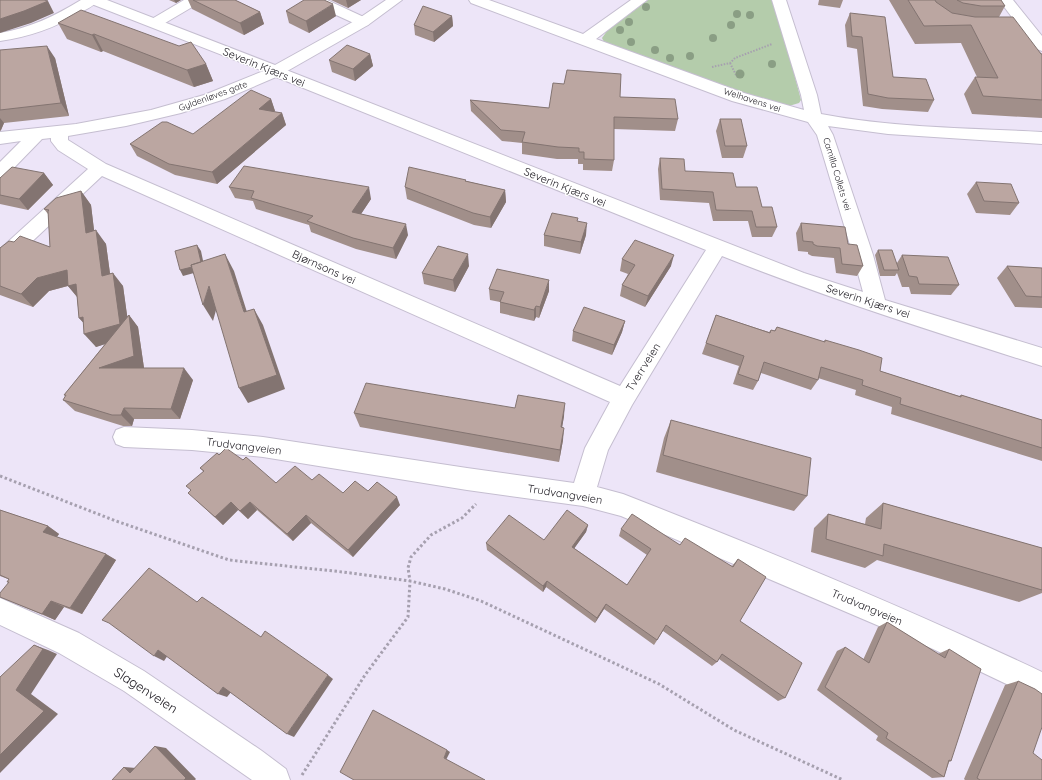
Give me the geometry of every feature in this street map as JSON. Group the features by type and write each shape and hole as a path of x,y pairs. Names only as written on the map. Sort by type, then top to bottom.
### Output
{"street":[{"path":"0,37 37,29 61,18 91,0"},
{"name":"Severin Kjærs vei","path":"94,0 797,278 876,305 1042,357"},
{"path":"155,23 194,0"},
{"path":"315,0 363,22"},
{"name":"Gyldenløves gate","path":"60,132 106,126 151,116 200,102 276,71 363,22 395,0"},
{"name":"Welhavens vei","path":"476,0 738,97 814,118 844,124 888,129 1042,138"},
{"path":"585,40 640,0"},
{"name":"Camilla Collets vei","path":"779,0 809,95 814,118 825,135 863,255 876,305"},
{"path":"1006,0 1042,46"},
{"path":"977,28 1028,28"},
{"path":"0,138 60,132"},
{"name":"Bjørnsons vei","path":"60,132 59,141 64,146 100,168 624,398"},
{"path":"0,172 36,135"},
{"path":"0,260 100,168"},
{"name":"Tverrveien","path":"583,495 597,448 624,398 718,248"},
{"name":"Trudvangveien","path":"124,437 192,440 263,447 583,495 622,505 767,564 943,639 1042,687"},
{"name":"Slagenveien","path":"2,617 69,644 134,681 252,761 275,780"}],"path":[{"path":"677,74 730,64 735,58 790,36"},
{"path":"0,476 116,521 229,560 343,572 410,581 445,589 481,601 659,684 734,730 843,780"},
{"path":"298,780 365,675 408,616 410,581 408,568 411,557 431,535 462,518 496,483"}],"green space":[{"path":"648,0 772,0 785,39 801,100 799,103 789,106 753,97 605,44 602,38 607,31"}],"building":[{"path":"0,0 44,0 48,1 0,19"},
{"path":"193,0 235,0 260,12 240,23"},
{"path":"304,0 324,0 333,4 306,21 286,11"},
{"path":"908,0 935,0 952,13 975,17 1013,17 1042,54 1042,100 983,96 975,77 998,78 971,25 924,26"},
{"path":"957,0 1001,0 1005,6 981,6 963,3"},
{"path":"423,6 452,16 433,32 414,25"},
{"path":"81,10 179,46 191,42 206,64 187,70 94,34 92,35 58,23"},
{"path":"850,13 885,17 893,77 926,79 934,100 888,98 868,94 862,37 852,36"},
{"path":"347,45 370,54 353,69 329,60"},
{"path":"47,46 61,103 0,110 0,50"},
{"path":"567,70 621,74 620,97 675,99 678,119 614,117 614,160 584,159 584,152 579,152 579,148 558,147 522,142 525,132 501,130 470,100 549,108 553,83 564,84"},
{"path":"251,90 271,99 259,109 282,113 212,172 169,164 130,144 162,122 167,122 193,134"},
{"path":"720,119 741,119 747,146 725,146"},
{"path":"660,158 684,159 685,171 733,173 736,187 757,187 762,207 772,207 777,227 756,227 752,211 716,210 713,192 662,189"},
{"path":"244,166 369,187 352,212 406,224 393,248 353,238 307,221 313,216 251,198 254,191 229,187"},
{"path":"12,167 44,173 19,199 0,195 0,178"},
{"path":"409,167 505,190 490,217 473,213 405,187"},
{"path":"976,182 1011,184 1019,203 984,201"},
{"path":"81,191 86,233 96,230 102,276 113,273 120,324 84,334 83,317 79,318 76,284 68,286 67,270 37,278 21,294 0,286 0,248 9,241 14,242 20,236 50,247 49,210 44,209 56,198"},
{"path":"552,213 578,218 577,221 587,223 581,242 544,235"},
{"path":"801,223 845,227 848,244 857,245 863,266 842,264 840,248 817,246 813,244 813,242 803,241"},
{"path":"635,240 674,255 648,296 622,285 635,265 622,259"},
{"path":"197,245 201,262 191,265 192,267 180,270 175,251"},
{"path":"438,246 468,254 453,280 422,273"},
{"path":"878,250 892,250 899,270 884,270"},
{"path":"225,254 244,312 254,309 277,375 239,388 209,286 203,305 191,265"},
{"path":"902,255 948,257 959,285 919,284 917,277 909,276"},
{"path":"1007,266 1042,268 1042,297 1026,296"},
{"path":"497,269 549,280 540,307 536,306 534,310 500,302 504,292 489,289"},
{"path":"584,307 625,321 614,345 573,331"},
{"path":"129,315 134,356 99,368 184,368 171,409 124,408 121,415 112,415 63,400 66,395 64,395"},
{"path":"716,315 770,333 771,330 775,331 777,327 825,342 825,340 859,350 882,358 880,371 961,397 961,395 1042,420 1042,448 900,404 901,398 862,385 863,380 821,367 818,380 764,362 758,381 738,374 744,356 706,343"},
{"path":"366,383 515,408 518,395 565,403 561,427 564,428 560,450 354,413"},
{"path":"671,420 811,458 807,496 663,455"},
{"path":"226,448 243,460 246,457 276,483 295,466 312,480 319,474 343,493 355,481 368,491 377,482 397,497 348,550 306,515 287,534 250,502 240,511 231,502 215,517 188,493 191,490 186,486 204,471 200,468 217,453 219,455"},
{"path":"883,503 1042,548 1042,590 884,544 883,556 826,539 828,514 881,529"},
{"path":"0,510 48,526 43,532 106,554 70,608 51,601 42,614 0,597 0,593 9,582 7,582 9,579 0,575"},
{"path":"567,510 588,525 572,547 627,585 651,549 621,529 632,514 680,545 685,538 733,567 738,559 766,577 740,621 802,663 785,698 722,654 717,662 666,625 657,640 606,604 597,618 547,581 543,586 486,543 509,515 544,540"},
{"path":"149,568 197,602 202,597 261,637 265,631 328,675 287,734 223,687 218,694 158,650 154,656 109,623 102,620"},
{"path":"887,622 945,658 949,649 981,669 951,761 949,760 944,777 886,738 888,733 825,687 845,647 869,663"},
{"path":"34,645 43,649 16,690 44,711 0,755 0,677"},
{"path":"1018,681 1042,694 1042,727 1033,753 1042,760 1042,780 980,780 977,778"},
{"path":"373,710 447,750 444,758 485,780 354,780 340,772"},
{"path":"155,746 186,778 184,780 112,780 124,767 130,773"}]}
